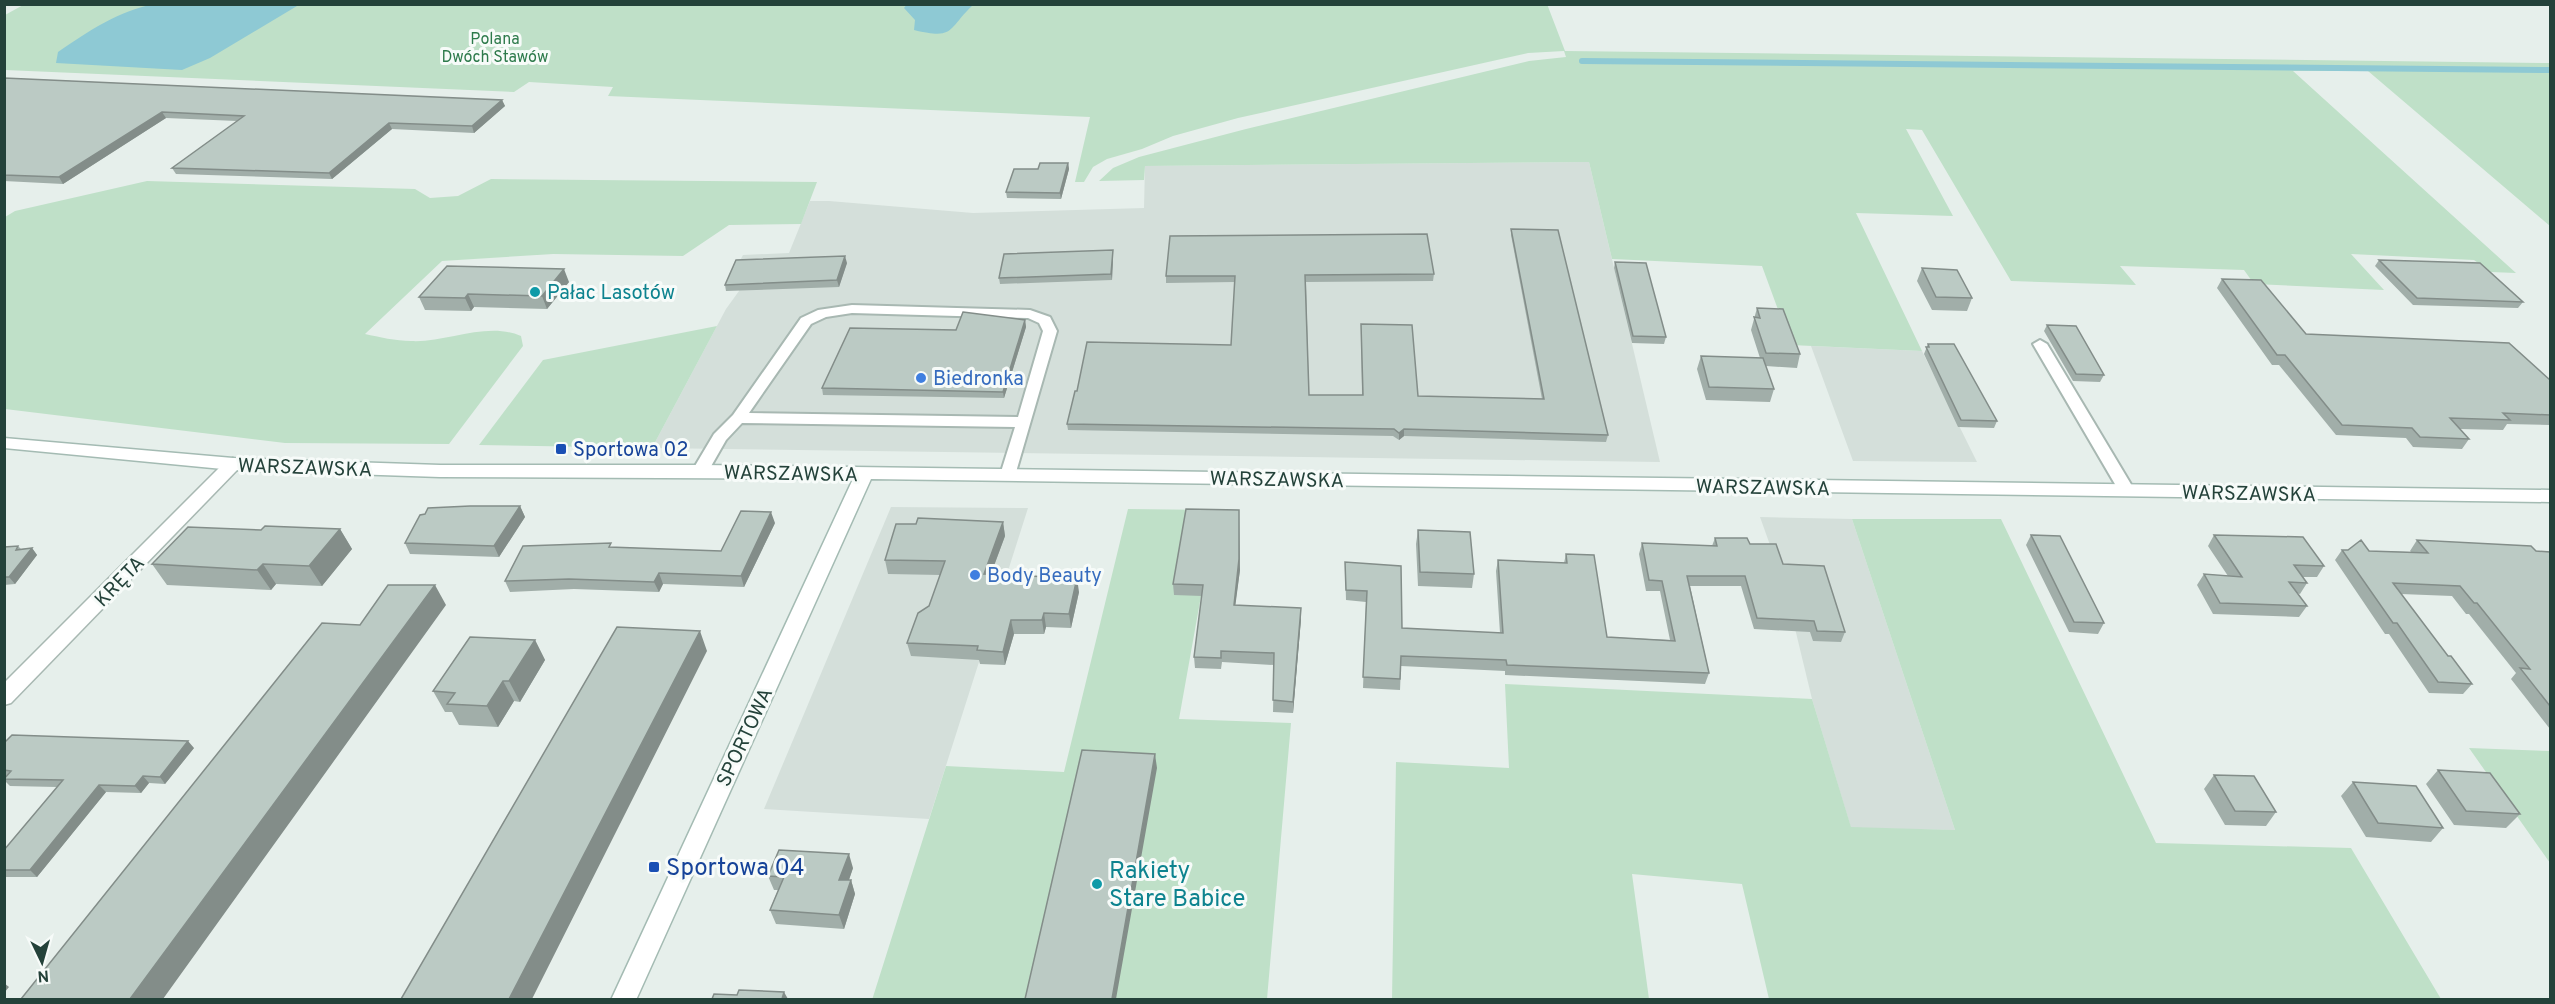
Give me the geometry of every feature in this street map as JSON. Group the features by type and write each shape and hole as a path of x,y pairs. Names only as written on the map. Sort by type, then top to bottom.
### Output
{"main road":[{"name":"WARSZAWSKA","path":"4,443 233,464 440,471 700,471 2550,496"},
{"name":"KRĘTA","path":"4,697 233,464"},
{"name":"SPORTOWA","path":"623,999 864,474"}],"lane":[{"path":"700,471 720,437 738,418 806,321 823,313 852,309 1030,314 1045,320 1050,332 1008,475"},
{"path":"2040,344 2127,491"},
{"path":"738,418 1024,422"}],"shaded area":[{"path":"1589,162 1660,462 652,448 726,309 739,291 737,266 743,255 789,253 810,201 973,213 1144,208 1145,166"},
{"path":"1811,346 1922,351 1977,462 1853,461"},
{"path":"891,507 1028,508 929,819 764,809"},
{"path":"1760,517 1852,519 1955,830 1851,828 1812,699 1785,587"}],"green space":[{"name":"Polana Dwóch Stawów","path":"25,4 1547,4 1565,51 2550,63 2550,226 2368,71 2293,71 2516,273 2491,272 2474,260 2351,254 2384,290 2254,284 2244,270 2120,266 2136,285 2011,281 1922,130 1906,129 1953,216 1856,213 1922,351 1791,345 1762,266 1612,259 1589,162 1145,166 1144,180 1099,181 1113,168 1139,157 1529,61 1566,57 1564,51 1528,53 1238,118 1173,136 1142,149 1107,159 1093,167 1084,182 1075,182 1090,117 608,96 613,87 529,82 514,92 5,70 5,15"},
{"path":"491,179 817,182 801,224 729,225 683,256 553,254 442,261 365,334 411,341 494,331 521,336 523,346 449,444 285,443 5,409 5,217 15,211 147,181 415,189 430,198 458,196"},
{"path":"717,326 652,448 479,445 543,360"},
{"path":"1128,509 1213,510 1201,596 1179,719 1291,723 1267,999 872,1000 946,766 1064,772"},
{"path":"1852,519 2001,519 2156,843 2351,848 2441,999 1769,999 1742,884 1632,874 1649,999 1392,999 1396,762 1509,768 1505,684 1812,699 1851,827 1955,830"},
{"path":"2469,748 2550,751 2550,863"}],"water":[{"path":"155,4 294,4 297,6 210,58 182,70 56,63 58,52 92,30 129,11"},
{"path":"907,4 973,5 949,30 937,34 914,30 915,20 904,8"}],"building":[{"path":"4,78 502,100 472,126 389,123 329,173 172,168 244,116 162,112 59,177 4,175"},
{"path":"1040,163 1068,163 1060,193 1006,192 1014,169 1038,169"},
{"path":"1511,229 1558,230 1608,435 1404,429 1399,433 1394,429 1067,424 1075,391 1077,391 1087,342 1231,345 1235,276 1166,276 1170,236 1427,234 1434,274 1305,275 1309,395 1363,395 1361,324 1412,325 1418,396 1544,399"},
{"path":"1113,250 1111,274 999,278 1004,254"},
{"path":"845,256 837,280 725,285 736,260"},
{"path":"2379,260 2480,263 2523,302 2417,298"},
{"path":"1615,262 1646,263 1666,337 1633,336"},
{"path":"447,266 564,269 542,296 468,294 465,298 419,297"},
{"path":"1922,268 1957,270 1972,298 1936,297"},
{"path":"2222,279 2261,280 2306,334 2509,343 2550,380 2550,415 2503,413 2510,420 2450,418 2469,439 2420,437 2412,428 2342,425 2285,355 2277,355"},
{"path":"1757,308 1783,309 1800,354 1766,353 1754,317 1760,318"},
{"name":"Biedronka","path":"963,312 1025,320 1003,392 822,388 850,328 956,330"},
{"path":"2047,325 2076,326 2104,375 2076,374"},
{"path":"1928,344 1954,344 1997,421 1961,420 1926,347 1929,347"},
{"path":"1701,356 1763,358 1774,389 1709,387"},
{"path":"520,506 494,546 405,543 420,515 425,514 428,508"},
{"path":"1186,509 1239,510 1239,559 1234,605 1301,608 1293,702 1273,700 1274,653 1221,651 1221,658 1194,657 1203,585 1173,584"},
{"path":"741,511 771,512 741,576 659,573 654,582 569,579 505,581 523,546 611,543 609,547 721,551"},
{"path":"918,518 1003,522 984,574 1077,578 1069,614 1044,613 1042,620 1011,620 1003,652 977,650 978,646 907,643 918,613 929,606 945,561 885,560 896,524 916,524"},
{"path":"265,526 340,529 309,566 263,564 257,570 152,564 188,527 261,530"},
{"path":"1418,530 1470,532 1474,574 1420,572"},
{"path":"2031,535 2060,536 2104,623 2074,622"},
{"path":"2214,535 2303,537 2324,566 2294,565 2307,583 2289,582 2307,606 2220,603 2204,574 2242,577"},
{"path":"1715,538 1747,538 1750,544 1776,544 1783,564 1824,566 1845,632 1817,631 1814,621 1757,618 1745,576 1687,576 1709,673 1507,665 1506,660 1401,656 1400,679 1363,677 1367,591 1346,590 1345,562 1401,566 1402,628 1503,633 1498,560 1567,563 1566,554 1594,555 1607,637 1675,641 1662,581 1649,580 1642,543 1717,546"},
{"path":"2361,540 2369,551 2428,553 2417,540 2531,546 2536,551 2550,552 2550,706 2520,668 2530,669 2477,603 2474,603 2460,586 2393,583 2472,684 2438,682 2342,550 2348,550"},
{"path":"18,546 16,550 32,548 9,577 4,577 4,547"},
{"path":"388,585 435,585 130,999 21,999 322,623 360,625"},
{"path":"617,627 700,631 509,999 401,999"},
{"path":"470,637 535,640 509,681 503,681 487,706 447,704 455,693 433,691"},
{"path":"12,735 188,741 160,777 143,776 135,786 99,785 30,870 4,870 4,850 63,780 4,779 11,771 4,770 4,743"},
{"name":"Rakiety Stare Babice","path":"1082,750 1155,754 1112,999 1025,999"},
{"path":"2438,770 2490,773 2520,814 2466,811"},
{"path":"2214,775 2254,776 2276,812 2235,811"},
{"path":"2353,782 2416,786 2443,828 2378,823"},
{"path":"779,850 849,854 839,880 851,880 839,915 770,910 784,877 768,876"},
{"path":"739,990 784,992 782,999 712,999 714,994 737,995"}],"waterway":[{"path":"1582,61 2550,70"}],"place":[{"name":"Pałac Lasotów","path":"535,292"},
{"name":"Biedronka","path":"921,378"},
{"name":"Sportowa 02","path":"561,449"},
{"name":"Body Beauty","path":"975,575"},
{"name":"Sportowa 04","path":"654,867"},
{"name":"Rakiety Stare Babice","path":"1097,884"}]}
